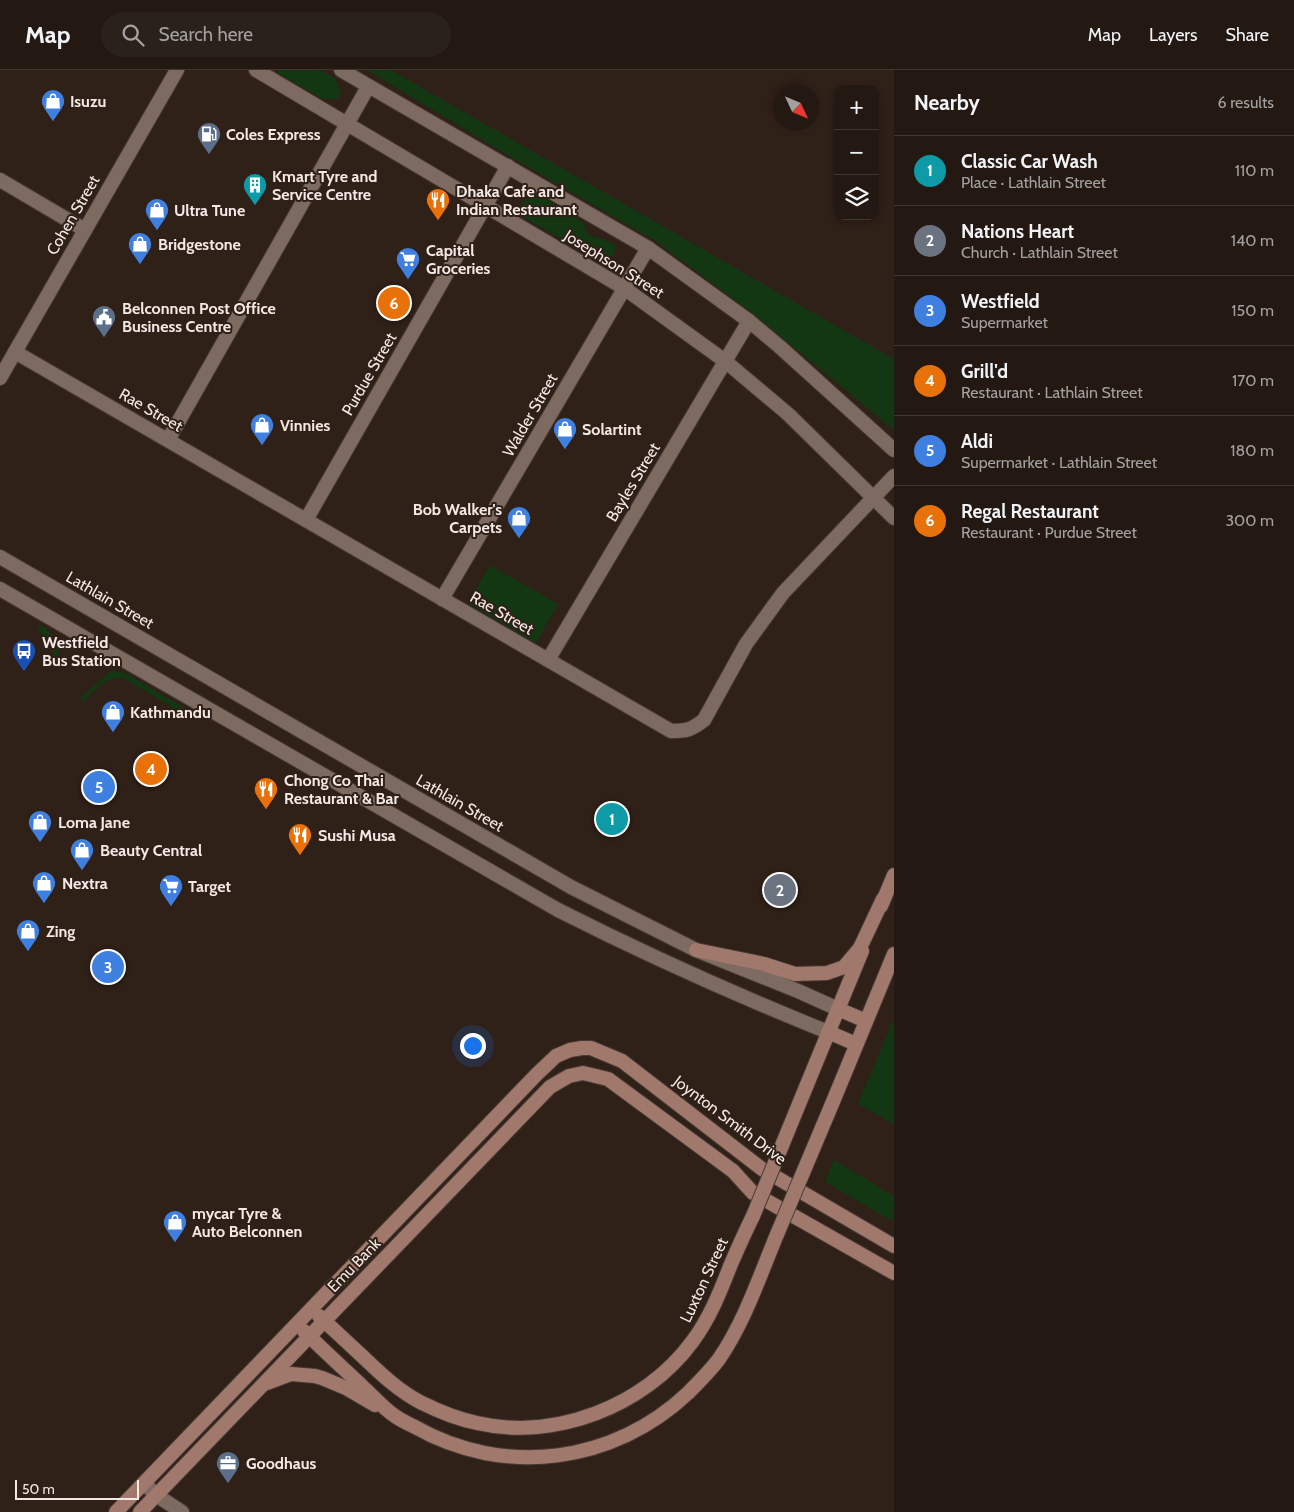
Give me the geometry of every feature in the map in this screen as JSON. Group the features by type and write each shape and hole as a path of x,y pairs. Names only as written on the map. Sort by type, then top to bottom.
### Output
{"main road":[{"name":"Luxton Street","path":"311,1308 393,1385 419,1401 452,1416 477,1423 506,1427 539,1427 568,1422 597,1413 651,1384 691,1344 706,1322 753,1216 894,875"},
{"path":"696,950 764,964 795,974 826,974 844,967 860,948 884,900"},
{"path":"263,1385 291,1374 322,1378 346,1388 435,1438 487,1454 521,1458 574,1453 600,1446 628,1435 653,1422 677,1404 700,1382 718,1360 734,1333 894,954"},
{"path":"838,1009 866,1021"},
{"path":"828,1032 856,1044"},
{"name":"Joynton Smith Drive","path":"570,1050 591,1048 622,1061 762,1169 894,1246"},
{"name":"Emu Bank","path":"116,1512 537,1074 556,1056 570,1050"},
{"name":"Emu Bank","path":"144,1511 156,1495 550,1087 569,1076 583,1073 608,1079 733,1171 753,1193 894,1273"},
{"path":"296,1324 395,1416"}],"street":[{"name":"Cohen Street","path":"0,378 177,70"},
{"name":"Josephson Street","path":"256,70 624,288 725,361 788,414 894,518"},
{"name":"Josephson Street","path":"341,70 648,248 749,321 894,450"},
{"path":"168,440 368,87"},
{"name":"Purdue Street","path":"306,520 508,166"},
{"path":"0,180 85,230"},
{"name":"Walder Street","path":"442,599 648,248"},
{"name":"Bayles Street","path":"548,660 749,321"},
{"name":"Rae Street","path":"15,352 671,730 684,731 695,728 704,720 746,644 783,593 894,476"},
{"name":"Lathlain Street","path":"0,557 571,887 696,950 838,1009"},
{"path":"0,589 558,910 701,979 828,1032"},
{"path":"144,1483 156,1495 182,1512"},
{"path":"131,1497 144,1511"}],"green space":[{"path":"280,70 319,70 335,78 341,92 338,99 323,99 277,73"},
{"path":"367,70 391,70 894,359 894,430 751,312 654,240"},
{"path":"534,191 584,223 587,234 615,244 614,257 578,248 514,212"},
{"path":"490,565 558,604 536,643 468,603"},
{"path":"39,624 50,632 56,642 59,653 58,666 53,661 51,644 38,631"},
{"path":"113,671 125,673 193,713 189,717 123,678 106,681 84,701 79,699 108,673"},
{"path":"894,1018 894,1124 858,1104"},
{"path":"834,1160 894,1196 894,1222 825,1182"}],"place":[{"name":"Isuzu","path":"53,122"},
{"name":"Coles Express","path":"209,155"},
{"name":"Kmart Tyre and Service Centre","path":"255,206"},
{"name":"Dhaka Cafe and Indian Restaurant","path":"438,221"},
{"name":"Ultra Tune","path":"157,231"},
{"name":"Bridgestone","path":"140,265"},
{"name":"Capital Groceries","path":"408,280"},
{"name":"Regal Restaurant","path":"394,303"},
{"name":"Belconnen Post Office Business Centre","path":"104,338"},
{"name":"Vinnies","path":"262,446"},
{"name":"Solartint","path":"565,450"},
{"name":"Bob Walker's Carpets","path":"519,539"},
{"name":"Westfield Bus Station","path":"24,672"},
{"name":"Kathmandu","path":"113,733"},
{"name":"Grill'd","path":"151,769"},
{"name":"Aldi","path":"99,787"},
{"name":"Chong Co Thai Restaurant & Bar","path":"266,810"},
{"name":"Classic Car Wash","path":"612,819"},
{"name":"Loma Jane","path":"40,843"},
{"name":"Sushi Musa","path":"300,856"},
{"name":"Beauty Central","path":"82,871"},
{"name":"Nations Heart","path":"780,890"},
{"name":"Nextra","path":"44,904"},
{"name":"Target","path":"171,907"},
{"name":"Zing","path":"28,952"},
{"name":"Westfield","path":"108,967"},
{"name":"mycar Tyre & Auto Belconnen","path":"175,1243"},
{"name":"Goodhaus","path":"228,1484"}]}
